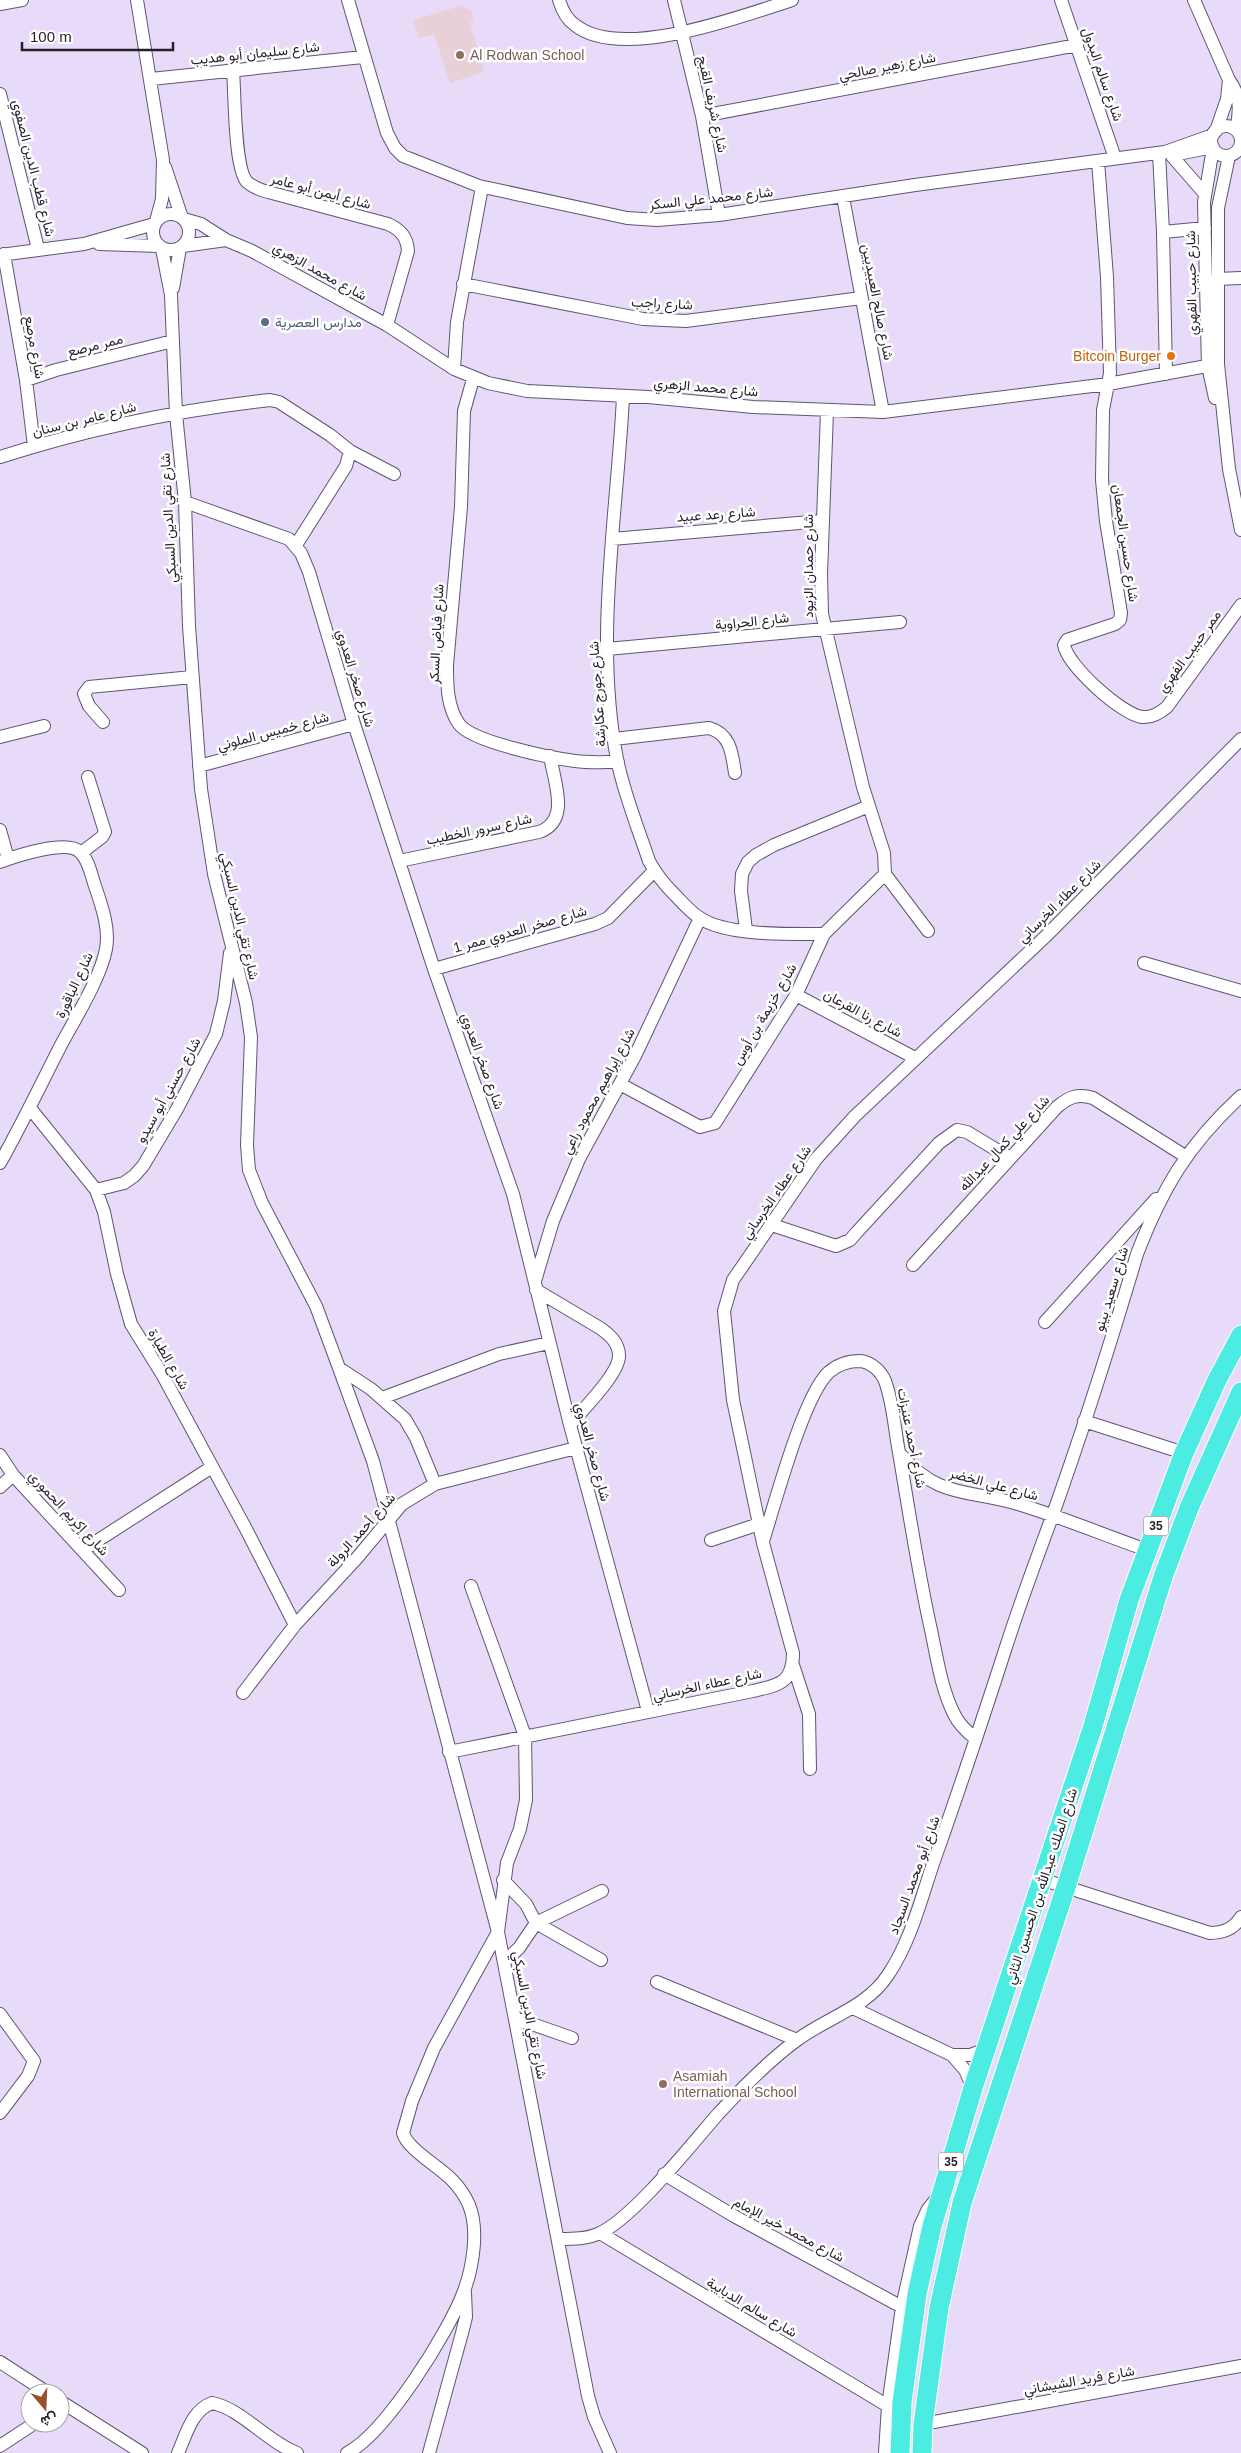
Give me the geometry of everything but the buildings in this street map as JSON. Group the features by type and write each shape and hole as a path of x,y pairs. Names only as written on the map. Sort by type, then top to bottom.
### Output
{"highway":[{"name":"شارع الملك عبدالله بن الحسين الثاني","path":"900,2453 902,2402 912,2321 941,2194 973,2088 1044,1880 1093,1726 1129,1600 1184,1453 1217,1380 1241,1336"},
{"name":"شارع الملك عبدالله بن الحسين الثاني","path":"922,2453 923,2424 939,2308 962,2203 1066,1887 1163,1577 1189,1508 1241,1392"}],"street":[{"path":"0,4 22,0"},
{"path":"137,0 163,160 162,199 153,236 161,248"},
{"name":"شارع محمد علي السكر","path":"348,0 363,57 387,133 394,148 419,163 482,187 634,219 676,220 719,215 1115,158 1165,153 1214,140"},
{"path":"558,0 567,17 575,26 596,36 628,39 682,33 792,0"},
{"name":"شارع شريف القبج","path":"674,0 702,116 719,215"},
{"name":"شارع سالم البدول","path":"1061,0 1115,158"},
{"path":"1194,0 1229,80 1239,94 1238,131 1241,139 1235,152 1220,154 1214,140 1223,127 1238,131"},
{"name":"شارع زهير صالحي","path":"702,116 1077,45"},
{"name":"شارع سليمان أبو هديب","path":"151,79 363,57"},
{"name":"شارع أيمن أبو عامر","path":"233,70 238,153 246,181 265,191 388,224 397,228 407,241 408,251 387,325"},
{"name":"شارع حبيب الفهري","path":"1229,80 1227,99 1214,140 1205,194 1213,365 1217,406 1222,416 1235,467 1241,530"},
{"name":"شارع قطب الدين الصفوي","path":"0,94 4,127 38,249"},
{"name":"شارع حبيب الفهري","path":"1213,365 1218,208 1235,152"},
{"path":"1165,153 1205,194"},
{"path":"1165,153 1166,374"},
{"path":"163,160 189,233 181,247"},
{"name":"شارع حسين الجمعان","path":"1065,652 1064,645 1067,640 1115,624 1120,620 1121,613 1106,521 1102,480 1103,410 1110,373 1107,277 1098,161"},
{"path":"454,369 457,322 482,187"},
{"name":"شارع صالح العبيديين","path":"843,196 884,412"},
{"path":"84,244 155,222 169,214 183,219"},
{"name":"شارع محمد الزهري","path":"183,219 201,224 226,240 252,251 387,325 454,369 474,379 527,391 623,396 827,412 884,412 1108,384 1213,365"},
{"path":"1164,232 1206,228"},
{"path":"2,255 84,244 174,250 181,247 226,240"},
{"name":"شارع تقي الدين السبكي","path":"171,295 181,247"},
{"name":"شارع تقي الدين السبكي","path":"161,248 171,295 176,414 185,502 192,678 199,766 209,850 246,1003 251,1037 247,1145 250,1170 262,1204 316,1306 373,1461 505,1961 588,2396 594,2417 610,2453"},
{"name":"شارع مرصع","path":"2,255 26,380 34,446"},
{"path":"1217,279 1241,278"},
{"name":"شارع راجب","path":"463,284 643,319 686,321 861,298"},
{"name":"ممر مرصع","path":"26,380 56,370 173,341"},
{"name":"شارع فياض السكر","path":"474,379 464,412 461,507 447,665 449,702 460,726 470,734 484,740 577,762 618,762"},
{"name":"شارع جورج عكارشة","path":"623,396 607,610 607,649 614,739 618,762 634,816 654,871 678,898 700,918 727,928 824,934"},
{"name":"شارع عامر بن سنان","path":"0,457 34,446 176,414 261,401 279,402 330,434 350,451 394,474"},
{"name":"شارع حمدان الزيود","path":"827,412 820,592 824,628 835,662 869,806"},
{"path":"185,502 280,534 296,545 346,466 350,451"},
{"name":"شارع رعد عبيد","path":"612,539 822,521"},
{"name":"شارع صخر العدوي","path":"296,545 309,572 354,724 434,969 506,1173 576,1448 648,1711"},
{"name":"ممر حبيب الفهري","path":"1065,652 1078,669 1109,698 1140,717 1149,717 1159,714 1167,707 1241,605"},
{"name":"شارع الحراوية","path":"607,649 900,622"},
{"path":"103,722 89,706 84,694 89,687 192,678"},
{"name":"شارع خميس الملوني","path":"199,766 354,724"},
{"path":"0,737 44,726"},
{"path":"614,739 709,728 716,730 725,737 732,749 735,773"},
{"name":"شارع عطاء الخرساني","path":"449,1752 770,1687 787,1678 793,1665 793,1653 763,1543 734,1400 724,1311 733,1280 816,1159 832,1141 915,1058 1046,936 1241,739"},
{"name":"شارع سرور الخطيب","path":"399,861 539,832 551,826 556,821 559,811 550,756"},
{"path":"0,830 4,861 68,846 82,853 102,837 104,832 88,777"},
{"path":"746,930 741,891 742,874 748,862 774,845 869,806 884,853 885,874 928,931"},
{"name":"شارع الباقورة","path":"0,1163 93,983 106,950 105,918 89,868 82,853"},
{"name":"شارع صخر العدوي ممر 1","path":"434,969 541,940 608,918 654,871"},
{"name":"شارع خزيمة بن أوس","path":"620,1084 700,1127 710,1126 720,1117 796,995 824,934 885,874"},
{"name":"شارع إبراهيم محمود راعي","path":"535,1286 543,1251 579,1160 620,1084 700,918"},
{"name":"شارع حسني أبو سيدو","path":"96,1190 124,1183 143,1166 200,1067 220,1019 231,944"},
{"path":"1144,964 1241,991"},
{"name":"شارع رنا القرعان","path":"796,995 915,1058"},
{"name":"شارع علي كمال عبدالله","path":"913,1265 1057,1107 1067,1099 1084,1095 1119,1113 1185,1156"},
{"name":"شارع سعيد بينو","path":"1052,1516 1137,1254 1166,1188 1185,1156 1216,1119 1241,1096"},
{"name":"شارع الطيارة","path":"30,1108 96,1190 104,1212 127,1315 212,1467 294,1625"},
{"path":"772,1224 834,1246 845,1243 946,1136 957,1130 971,1134 1010,1158"},
{"path":"1045,1322 1166,1188"},
{"path":"535,1286 609,1334 618,1348 618,1363 610,1376 570,1425"},
{"path":"382,1398 499,1354 549,1343"},
{"name":"شارع أحمد عنيزات","path":"763,1543 796,1439 809,1406 827,1373 836,1366 849,1362 862,1361 872,1366 881,1374 890,1399 918,1568 942,1680 954,1716 962,1727 976,1739"},
{"path":"339,1368 382,1398 405,1419 411,1428 435,1484"},
{"path":"1084,1421 1184,1453"},
{"name":"شارع أحمد الرولة","path":"243,1693 294,1625 357,1558 402,1504 435,1484 576,1448"},
{"name":"شارع علي الخضر","path":"899,1453 916,1472 947,1489 1017,1504 1147,1550"},
{"name":"شارع إكريم الحموري","path":"0,1455 14,1475 119,1590"},
{"path":"83,1550 212,1467"},
{"path":"0,1487 14,1475"},
{"name":"شارع أبو محمد السجاد","path":"558,2239 584,2238 600,2233 628,2211 744,2087 797,2040 853,2008 870,1996 888,1975 910,1936 1022,1598 1052,1516"},
{"path":"711,1540 759,1524"},
{"name":"شارع تقي الدين السبكي","path":"470,1586 525,1736 526,1800 520,1829 507,1863 503,1880 498,1932"},
{"path":"793,1665 809,1714 810,1768"},
{"path":"503,1880 526,1904 536,1923 601,1960"},
{"path":"1044,1880 1210,1933 1228,1930 1237,1924 1241,1917"},
{"path":"505,1961 519,1948 536,1923 602,1891"},
{"path":"429,2453 466,2317 465,2290 474,2228 470,2208 452,2179 408,2142 403,2133 406,2118 428,2063 498,1932"},
{"path":"657,1982 797,2040"},
{"path":"870,1996 877,2018"},
{"path":"853,2008 952,2055 965,2070 973,2088"},
{"path":"0,2014 34,2061 33,2068 0,2113"},
{"path":"515,2018 572,2038"},
{"path":"952,2055 970,2055 986,2049"},
{"name":"شارع محمد خير الإمام","path":"664,2174 741,2220 902,2307"},
{"path":"885,2453 888,2406 902,2307 924,2216 941,2194"},
{"name":"شارع سالم الدبايبة","path":"600,2233 888,2406"},
{"path":"346,2453 365,2441 399,2401 430,2353 465,2290"},
{"path":"0,2362 33,2383"},
{"name":"شارع فريد الشيشاني","path":"923,2424 1241,2366"},
{"path":"178,2453 200,2409 212,2404 228,2409 278,2443 297,2453"},
{"path":"70,2409 142,2453"},
{"path":"0,2446 20,2433"}],"shaded area":[{"name":"Al Rodwan School","path":"463,5 467,10 471,9 474,21 470,22 484,72 450,83 434,34 419,38 413,20"}],"place":[{"name":"Al Rodwan School","path":"460,55"},
{"name":"مدارس العصرية","path":"265,322"},
{"name":"Bitcoin Burger","path":"1171,356"},
{"name":"Asamiah International School","path":"663,2084"}]}
